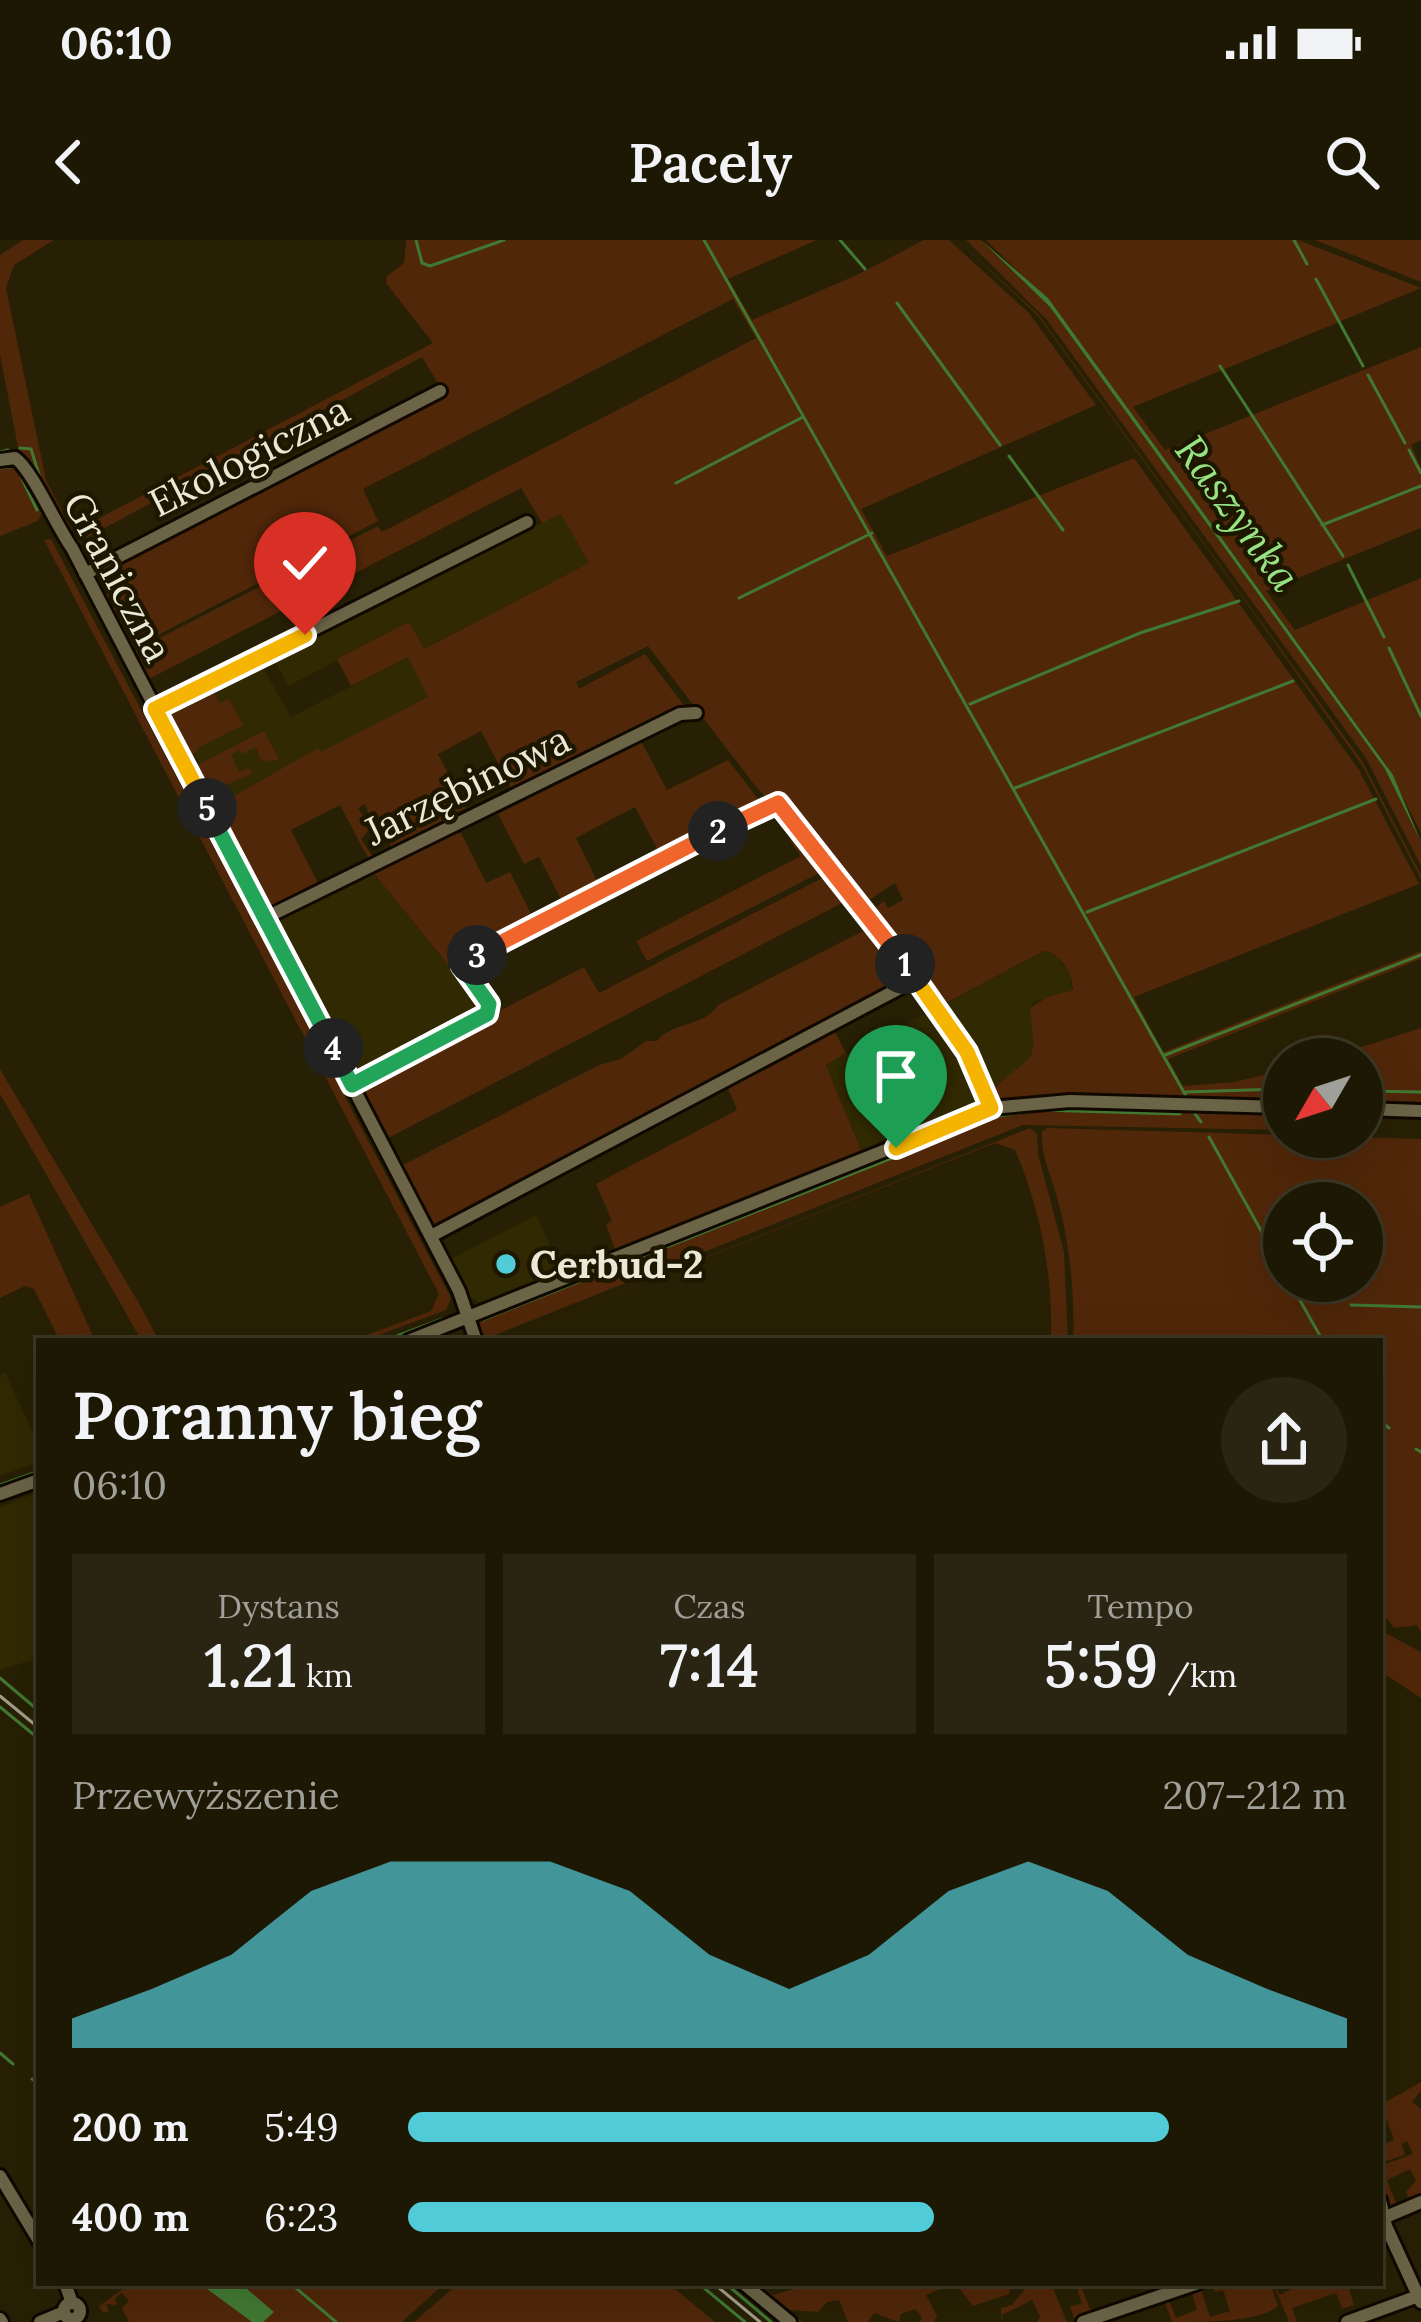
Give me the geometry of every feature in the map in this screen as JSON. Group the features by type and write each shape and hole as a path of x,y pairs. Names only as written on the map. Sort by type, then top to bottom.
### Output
{"street":[{"name":"Ekologiczna","path":"85,574 440,392"},
{"name":"Graniczna","path":"0,460 15,458 28,468 431,1236 475,1338"},
{"path":"155,709 527,522"},
{"name":"Jarzębinowa","path":"266,918 680,714 696,713"},
{"path":"352,1085 487,1014 490,1007 463,969 463,962 778,803 917,979 967,1052 991,1108"},
{"path":"431,1236 917,979"},
{"path":"416,1338 991,1108 1040,1101 1263,1106"},
{"path":"1383,1110 1421,1111"},
{"path":"0,1494 36,1481"},
{"path":"0,2176 36,2235"},
{"path":"1383,2218 1421,2202"},
{"path":"1347,2322 1420,2298 1383,2220"},
{"path":"40,2322 68,2307 64,2286"},
{"path":"747,2286 790,2322"},
{"path":"1083,2322 1189,2286"}],"shaded area":[{"path":"23,240 54,240 14,265 6,288 46,480 73,532 433,343 386,283 387,276 404,263 406,240 817,240 728,279 752,320 924,240 949,240 1029,313 1096,405 861,509 887,556 1134,458 1359,770 1419,884 1134,997 1163,1052 1421,951 1421,959 1168,1059 1183,1086 1263,1075 1263,1101 1076,1094 996,1098 992,1092 1033,1050 1030,1008 1073,990 1065,965 1044,951 942,1005 869,913 884,901 888,908 903,900 895,883 863,904 757,788 648,646 576,682 579,689 645,654 685,707 514,793 481,731 438,754 466,808 457,812 461,820 392,849 383,823 374,827 365,804 358,808 371,828 361,839 374,858 369,860 340,805 291,830 319,885 276,908 266,905 213,808 318,748 321,752 428,697 408,657 351,686 337,659 409,622 424,649 589,563 561,514 542,523 521,488 147,680 132,652 378,526 382,532 756,338 733,299 363,489 378,521 129,650 97,587 100,571 444,393 422,357 75,544 30,460 19,452 0,355 0,255"},
{"path":"958,240 1038,314 1362,761 1421,879 1363,767 1243,598 1038,316"},
{"path":"966,240 981,240 1050,307 1385,769 1421,842 1421,866 1366,758 1047,320"},
{"path":"981,240 1048,298 1393,775 1421,842 1385,769 1050,307"},
{"path":"986,240 1298,240 1421,288 1133,407 1165,450 1421,347 1421,440 1411,445 1421,468 1421,528 1266,591 1295,630 1421,578 1421,833 1387,766 1055,308"},
{"path":"1315,240 1421,240 1421,282"},
{"path":"14,463 25,474 42,512 38,521 0,536 0,465"},
{"path":"561,513 589,563 431,645 452,686 227,801 220,787 207,793 193,767 199,764 197,758 189,759 166,717 263,668 291,717 422,650 409,623 288,686 274,659"},
{"path":"51,539 451,1298 446,1310 371,1338 359,1338 431,1311 439,1294 44,540"},
{"path":"214,693 220,703 229,699 243,725 200,747 189,759 166,717"},
{"path":"264,731 279,760 261,761 256,747 242,754 239,750 231,755 239,772 249,768 252,774 207,793 193,767"},
{"path":"641,741 667,790 728,760 763,805 661,856 635,807 576,838 599,885 563,903 539,857 524,864 498,814"},
{"path":"794,832 823,871 647,961 636,941 801,856 790,841"},
{"path":"461,833 486,883 510,872 533,918 454,963 484,1009 372,871 437,838"},
{"path":"372,871 484,1010 356,1077 275,921"},
{"path":"830,874 848,900 388,1138 361,1083 584,967 599,993"},
{"path":"865,930 876,934 909,976 907,982 433,1230 403,1165 599,1065 621,1059 646,1041 657,1041 671,1030 706,1017 718,1005"},
{"path":"1045,951 1058,957 1070,974 1072,990 1030,1007 1036,1046 1031,1058 992,1092 942,1005"},
{"path":"925,1014 982,1094 981,1101 894,1143 886,1138 862,1151 826,1064"},
{"path":"833,1028 846,1053 826,1065 862,1152 615,1250 606,1224 612,1221 596,1184 737,1110 726,1084"},
{"path":"1421,1028 1421,1106 1383,1105 1383,1040"},
{"path":"0,1069 157,1338 140,1338 0,1094"},
{"path":"1035,1108 1263,1111 1263,1130 1023,1125 480,1338 477,1320 970,1124"},
{"path":"1030,1128 1037,1134 1064,1252 1068,1338 1051,1338 1044,1244 1024,1173 1015,1150 995,1143 504,1338"},
{"path":"1047,1128 1263,1134 1263,1158 1383,1158 1383,1138 1421,1139 1421,1632 1417,1625 1394,1628 1383,1613 1383,1338 1073,1338 1068,1249 1042,1132"},
{"path":"29,1194 93,1336 58,1338 34,1289 25,1286 0,1298 0,1207"},
{"name":"Cerbud-2","path":"536,1215 562,1272 482,1304 467,1295 451,1259"},
{"path":"5,1372 36,1439 36,1463 0,1476 0,1375"},
{"path":"36,1493 36,1659 0,1670 0,1507"},
{"path":"1383,1632 1421,1652 1421,1698 1383,1673"},
{"path":"1421,2082 1421,2091 1412,2102 1421,2109 1421,2198 1411,2203 1406,2192 1416,2181 1410,2169 1387,2180 1398,2208 1390,2210 1383,2196 1383,2165 1413,2154 1407,2141 1402,2144 1405,2155 1383,2162 1383,2144 1394,2140 1383,2118 1383,2103"},
{"path":"127,2286 442,2286 402,2322 129,2322 122,2308 129,2301 122,2293 115,2298 117,2305 106,2304 109,2311 103,2313 99,2306"},
{"path":"203,2286 244,2286 274,2312 263,2322 252,2322"},
{"path":"456,2286 672,2286 715,2322 414,2322"},
{"path":"753,2286 762,2286 773,2295 803,2286 948,2286 926,2295 937,2316 934,2322 919,2322 922,2318 915,2309 901,2314 899,2322 874,2313 868,2322 848,2322 839,2300 827,2302 818,2312 790,2310 802,2322"},
{"path":"957,2286 1011,2286 1009,2294 973,2306"},
{"path":"1028,2286 1062,2286 1053,2288 1067,2322 1037,2322 1040,2317 1032,2300 1002,2315 1001,2322 1001,2308 1012,2305"},
{"path":"1076,2286 1084,2286 1092,2314 1075,2320 1070,2307 1082,2303"},
{"path":"1214,2286 1271,2286 1278,2306 1246,2318 1172,2322 1164,2300 1168,2298 1176,2318 1197,2310 1191,2290 1200,2287 1210,2317 1230,2311 1223,2290 1215,2292"},
{"path":"1274,2286 1280,2295 1296,2286 1356,2286 1349,2289 1354,2305 1342,2309 1336,2293 1292,2308 1297,2322 1289,2322"}],"waterway":[{"path":"416,240 422,263 430,266 504,240"},
{"path":"704,240 1186,1096"},
{"path":"840,240 865,269"},
{"path":"1294,240 1307,264"},
{"path":"1316,279 1363,366"},
{"path":"897,303 1000,445"},
{"path":"1220,366 1343,556"},
{"path":"1368,375 1405,443"},
{"path":"676,483 803,417"},
{"path":"20,448 31,449 41,481"},
{"path":"0,452 8,450"},
{"path":"1409,450 1421,473"},
{"path":"1009,456 1063,530"},
{"path":"0,468 16,466 37,510"},
{"path":"1322,525 1421,486"},
{"path":"739,598 872,533"},
{"path":"1348,565 1384,637"},
{"path":"970,704 1140,633 1239,601"},
{"path":"1389,648 1421,716"},
{"path":"1015,788 1293,681"},
{"path":"1087,912 1376,799"},
{"path":"1165,1055 1421,955"},
{"path":"1186,1092 1263,1090"},
{"path":"1383,1091 1421,1092"},
{"path":"482,1320 998,1116 1040,1110 1180,1114"},
{"path":"1193,1111 1201,1122"},
{"path":"1209,1137 1263,1234"},
{"path":"1301,1302 1321,1338"},
{"path":"1351,1305 1421,1307"},
{"path":"392,1338 442,1319"},
{"path":"1383,1423 1389,1428"},
{"path":"1416,1449 1421,1452"},
{"path":"0,1485 36,1472"},
{"path":"0,1678 36,1708"},
{"path":"0,1707 36,1737"},
{"path":"0,2053 13,2064"},
{"path":"32,2079 36,2082"},
{"path":"294,2286 336,2322"},
{"path":"702,2286 745,2322"},
{"path":"729,2286 771,2322"}],"railway":[{"path":"0,1696 36,1726"},
{"path":"717,2286 760,2322"}],"place":[{"name":"Cerbud-2","path":"506,1264"}],"route":[{"path":"305,635 155,709 352,1085 490,1011 463,969 466,960 776,803 938,1005 989,1101 991,1108 896,1148"}],"water label":[{"name":"Raszynka","path":"1238,513"}]}
